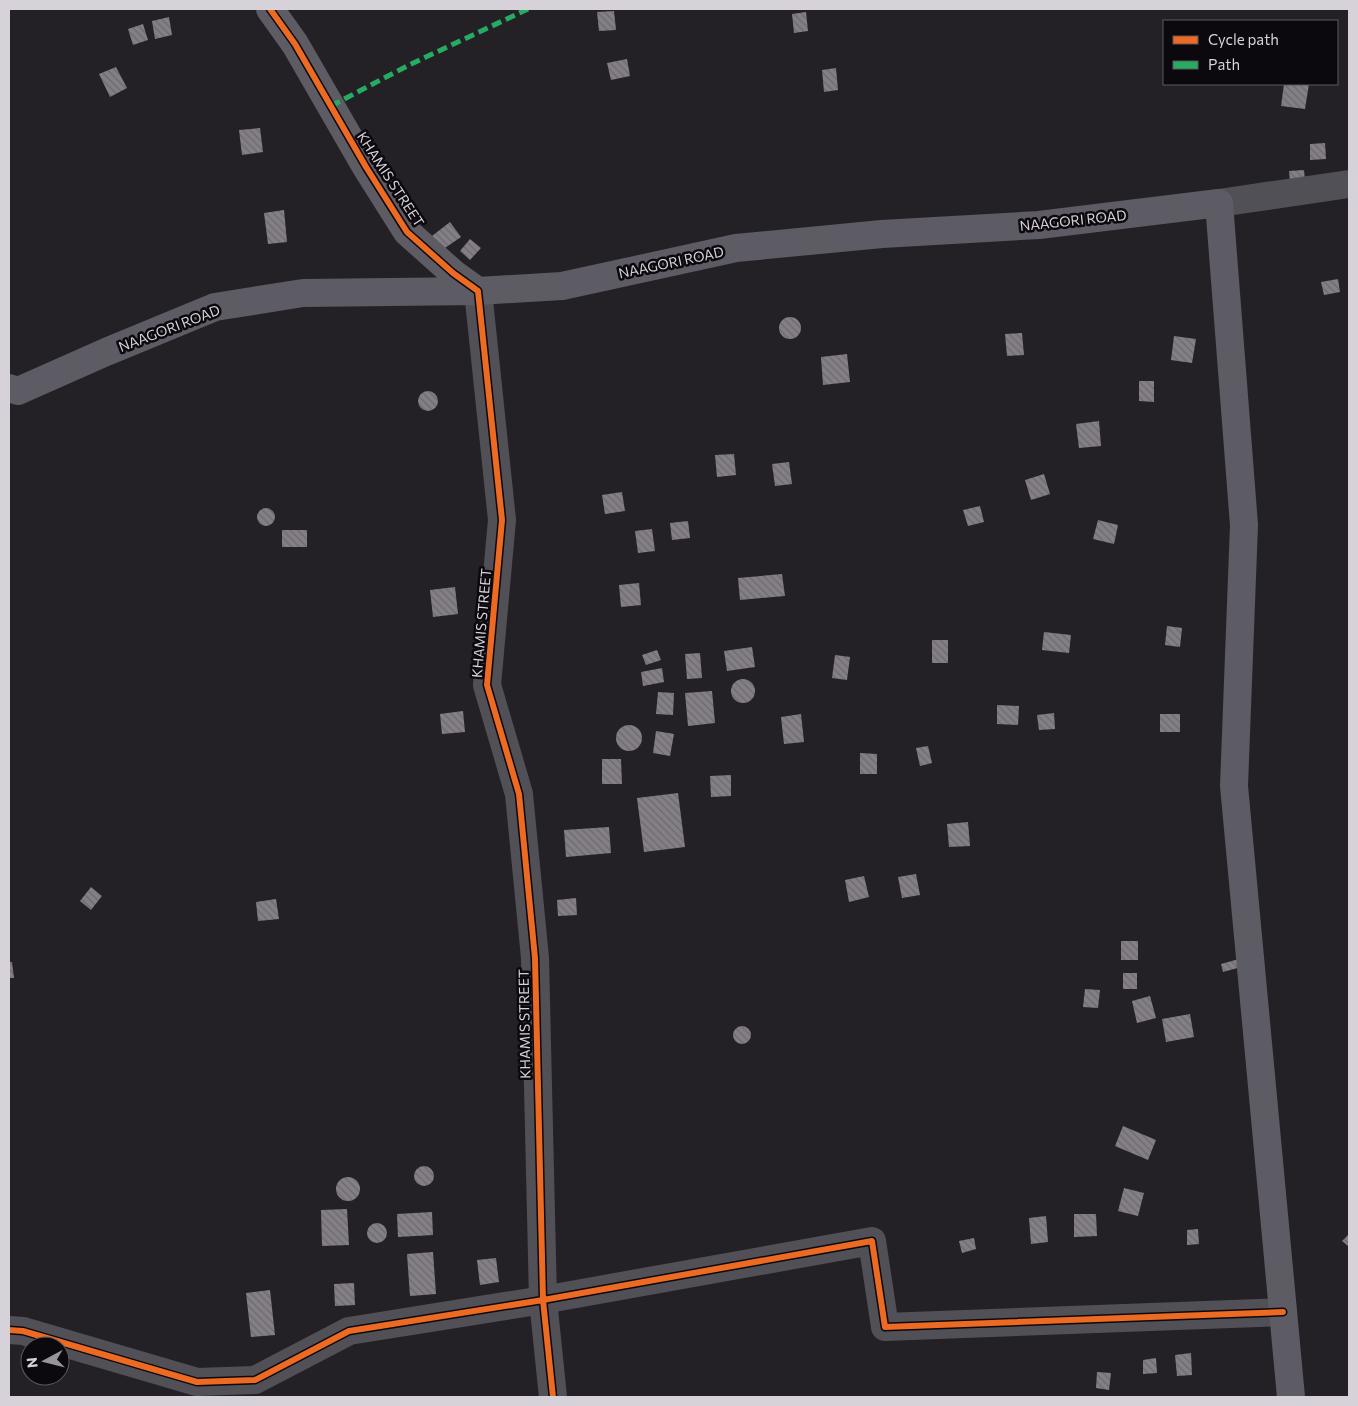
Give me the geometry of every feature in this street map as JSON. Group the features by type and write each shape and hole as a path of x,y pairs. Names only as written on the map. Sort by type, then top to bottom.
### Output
{"street":[{"name":"KHAMIS STREET","path":"270,9 295,44 366,167 407,232 453,273 478,290 502,520 488,685 519,794 535,958 543,1300 553,1397"},
{"name":"NAAGORI ROAD","path":"9,388 18,392 106,352 215,307 303,293 478,290 562,286 736,248 882,234 1039,225 1219,203 1349,184"},
{"path":"1219,203 1244,526 1234,786 1291,1397"},
{"path":"9,1330 23,1331 197,1382 255,1380 349,1331 543,1300 872,1241 885,1327 1283,1312"}],"building":[{"path":"614,11 616,30 599,31 597,12"},
{"path":"806,12 808,31 794,33 792,14"},
{"path":"169,17 172,35 155,39 152,21"},
{"path":"143,24 148,40 133,45 128,29"},
{"path":"627,59 630,76 611,80 607,63"},
{"path":"116,67 127,88 110,97 99,74"},
{"path":"836,68 838,90 824,92 822,70"},
{"path":"1284,85 1309,85 1305,109 1281,106"},
{"path":"260,128 263,152 242,155 239,130"},
{"path":"1325,143 1326,159 1310,160 1310,144"},
{"path":"1304,170 1305,181 1290,182 1289,171"},
{"path":"284,210 287,242 268,244 264,213"},
{"path":"450,222 461,237 442,250 432,236"},
{"path":"470,239 481,248 470,260 460,251"},
{"path":"1338,279 1340,292 1324,295 1321,282"},
{"path":"790,317 798,320 801,328 798,336 790,339 782,336 779,328 782,320"},
{"path":"1022,333 1024,355 1007,356 1005,334"},
{"path":"1174,336 1196,339 1192,363 1171,360"},
{"path":"847,354 850,382 823,385 821,357"},
{"path":"1139,381 1154,381 1154,402 1139,401"},
{"path":"428,391 435,394 438,401 435,408 428,411 421,408 418,401 421,394"},
{"path":"1099,421 1101,446 1079,448 1076,424"},
{"path":"734,454 736,475 717,477 715,455"},
{"path":"789,462 792,484 775,486 772,464"},
{"path":"1044,474 1050,494 1031,500 1025,480"},
{"path":"622,492 625,511 605,514 602,495"},
{"path":"980,506 984,522 968,526 963,510"},
{"path":"266,508 272,511 275,517 272,523 266,526 260,523 257,517 260,511"},
{"path":"1098,520 1118,525 1114,544 1093,539"},
{"path":"688,521 690,538 672,540 670,523"},
{"path":"652,529 655,551 638,553 635,531"},
{"path":"282,530 307,530 307,547 282,547"},
{"path":"782,574 785,596 740,600 738,578"},
{"path":"639,583 641,605 621,607 619,585"},
{"path":"455,587 458,614 433,617 430,590"},
{"path":"1167,626 1182,628 1180,647 1165,645"},
{"path":"1044,632 1071,635 1069,653 1042,650"},
{"path":"932,640 948,640 948,663 932,663"},
{"path":"752,647 755,667 727,671 724,651"},
{"path":"657,650 661,660 646,665 642,655"},
{"path":"700,653 702,678 687,679 685,654"},
{"path":"835,655 850,657 847,680 832,678"},
{"path":"662,668 664,682 643,686 641,672"},
{"path":"743,679 748,680 754,686 754,696 748,702 743,703 738,702 732,696 731,691 732,686 738,680"},
{"path":"712,691 715,723 688,726 685,693"},
{"path":"658,692 674,693 673,715 656,714"},
{"path":"997,705 1019,706 1018,725 997,724"},
{"path":"463,711 465,732 442,734 440,714"},
{"path":"1054,713 1055,729 1039,730 1037,715"},
{"path":"801,714 804,742 784,744 781,717"},
{"path":"1160,714 1180,714 1180,732 1160,732"},
{"path":"629,725 639,728 642,738 639,748 629,751 619,748 616,738 619,728"},
{"path":"656,731 674,734 670,756 653,753"},
{"path":"928,746 932,763 920,766 916,748"},
{"path":"860,753 877,754 877,774 860,774"},
{"path":"602,759 621,759 622,784 602,784"},
{"path":"731,775 731,796 711,797 710,776"},
{"path":"678,793 685,847 644,852 637,798"},
{"path":"968,822 970,846 949,847 947,824"},
{"path":"609,827 611,853 566,857 564,830"},
{"path":"916,874 920,895 902,898 898,877"},
{"path":"864,876 869,897 849,902 845,880"},
{"path":"91,887 102,896 91,910 80,901"},
{"path":"576,898 577,915 558,916 557,900"},
{"path":"276,899 279,919 258,921 256,902"},
{"path":"1121,941 1138,941 1138,960 1121,960"},
{"path":"1239,959 1241,967 1223,972 1221,964"},
{"path":"9,962 12,962 14,978 9,978"},
{"path":"1123,973 1137,973 1137,989 1123,989"},
{"path":"1085,989 1100,990 1098,1008 1083,1007"},
{"path":"1150,996 1156,1018 1137,1023 1132,1001"},
{"path":"1190,1014 1194,1037 1166,1042 1162,1019"},
{"path":"738,1026 746,1026 751,1031 749,1042 738,1044 733,1039 733,1031"},
{"path":"1123,1126 1156,1140 1148,1160 1115,1146"},
{"path":"424,1166 431,1169 434,1176 431,1183 424,1186 417,1183 414,1176 417,1169"},
{"path":"348,1177 353,1178 359,1184 359,1194 353,1200 348,1201 343,1200 337,1194 336,1189 337,1184 343,1178"},
{"path":"1124,1188 1144,1193 1138,1216 1118,1211"},
{"path":"347,1209 349,1245 322,1246 321,1210"},
{"path":"432,1212 433,1235 398,1237 397,1214"},
{"path":"1074,1214 1096,1214 1097,1236 1074,1237"},
{"path":"1046,1216 1048,1242 1031,1244 1029,1218"},
{"path":"377,1223 384,1226 387,1233 384,1240 377,1243 370,1240 367,1233 370,1226"},
{"path":"1198,1229 1199,1244 1187,1245 1187,1230"},
{"path":"1349,1234 1349,1244 1348,1246 1342,1241"},
{"path":"974,1238 976,1249 962,1253 959,1241"},
{"path":"433,1252 436,1294 410,1296 407,1254"},
{"path":"496,1258 499,1282 480,1285 477,1260"},
{"path":"354,1283 355,1305 335,1306 334,1284"},
{"path":"270,1290 275,1335 251,1337 246,1293"},
{"path":"1191,1353 1192,1375 1177,1376 1175,1355"},
{"path":"1156,1358 1157,1373 1143,1374 1143,1360"},
{"path":"1097,1372 1111,1373 1109,1390 1096,1388"}],"marked path":[{"path":"331,106 409,65 528,9"}],"cycle path":[{"path":"270,9 295,44 366,167 407,232 453,273 478,291 502,520 487,685 519,794 535,958 543,1300 553,1397"},
{"path":"9,1330 23,1331 197,1382 255,1380 349,1331 543,1300 872,1241 885,1327 1283,1312"}]}
